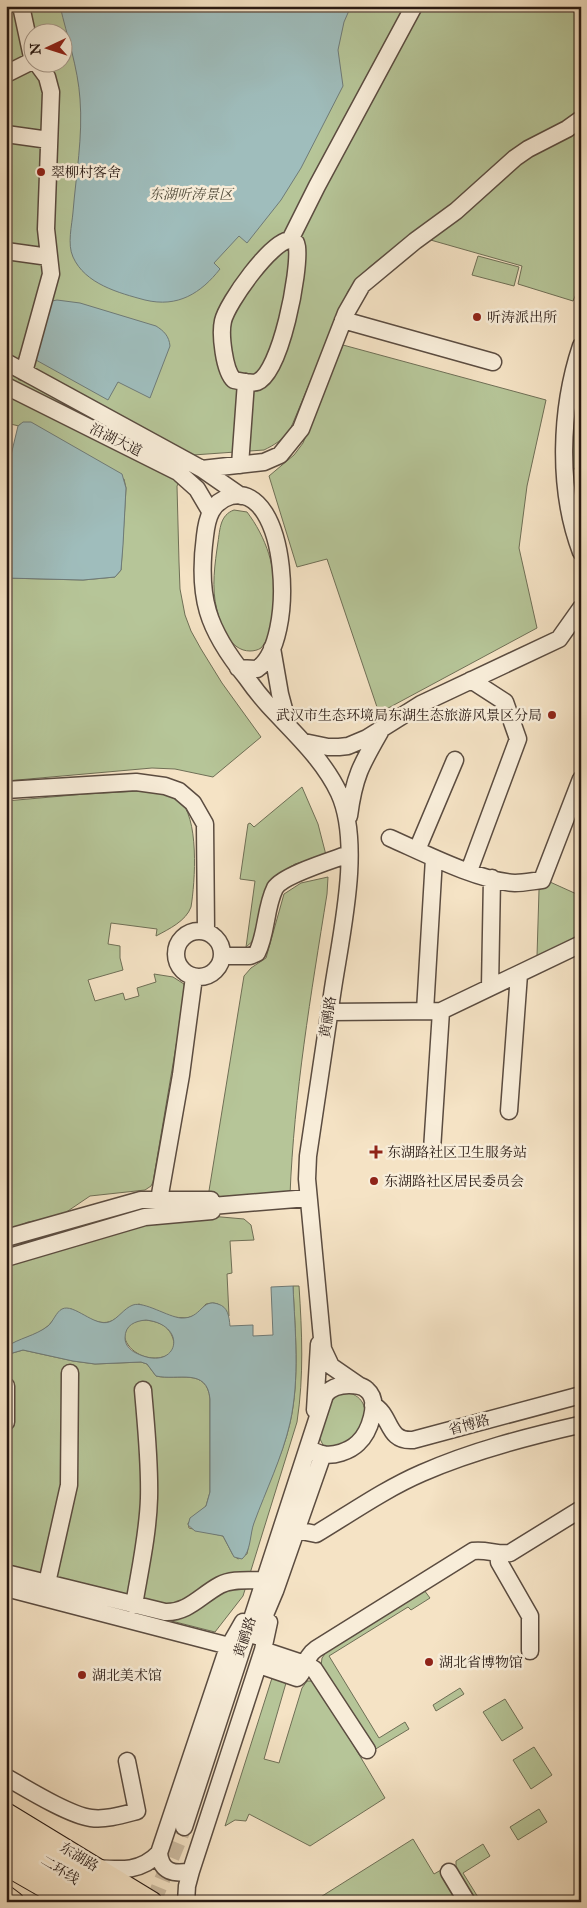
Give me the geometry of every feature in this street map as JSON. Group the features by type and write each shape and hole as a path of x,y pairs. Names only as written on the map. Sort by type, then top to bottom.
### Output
{"highway":[{"name":"二环线","path":"6,1837 115,1902"},
{"name":"二环线","path":"6,1863 74,1902"}],"main road":[{"name":"东湖路","path":"6,1813 152,1902"},
{"path":"6,1896 14,1902"}],"street":[{"path":"21,6 24,22"},
{"path":"290,240 414,6"},
{"path":"6,74 22,67"},
{"path":"24,372 51,281 46,229 50,86 47,77 43,72"},
{"path":"202,469 240,465 275,458 280,455 294,440 308,415 343,320 357,292 378,271 456,211 515,158 581,119"},
{"path":"6,134 49,140"},
{"path":"290,240 296,243 298,259 296,281 280,344 266,373 256,382 234,380 228,370 223,344 223,322 232,301 254,271 280,243 290,240"},
{"path":"6,251 49,257"},
{"path":"343,320 493,362"},
{"path":"581,346 571,382 564,436 568,494 581,552"},
{"path":"6,362 202,469 241,496 252,501 262,511 269,522 280,553 282,599 272,648 259,668 251,670 238,668"},
{"path":"240,465 246,382"},
{"name":"沿湖大道","path":"7,390 172,468 193,484 210,511"},
{"path":"210,511 225,498 241,496"},
{"name":"黄鹂路","path":"210,511 203,550 204,597 213,628 238,668 268,705 304,742 336,787 343,803 348,826 347,892 308,1156 308,1198 323,1349 327,1360 335,1370 370,1393 373,1405"},
{"path":"559,639 581,608"},
{"path":"304,742 328,747 348,746 381,730 421,704 559,639 581,633"},
{"path":"272,648 280,694 288,725"},
{"path":"469,871 518,739 504,702 471,680"},
{"path":"348,826 355,780 366,755 381,730"},
{"path":"418,850 455,760"},
{"path":"390,838 434,858 492,878 514,883 542,880 581,779"},
{"path":"6,790 136,782 165,786 179,791 193,803 205,824 206,931"},
{"path":"223,956 250,956 257,953 273,895 279,884 289,877 349,854"},
{"path":"432,1150 434,858"},
{"path":"490,987 492,878"},
{"path":"206,931 213,934 218,940 223,956 221,963 210,975 194,977 187,974 178,963 176,948 180,941 191,932 206,931"},
{"path":"329,1012 433,1011 519,974 581,944"},
{"path":"509,1111 519,974"},
{"path":"158,1200 181,1075 194,977"},
{"path":"212,1206 308,1198"},
{"path":"6,1238 141,1200 211,1200 212,1211 145,1217 6,1258"},
{"name":"黄鹂路","path":"315,1425 320,1327"},
{"path":"48,1583 69,1485 70,1373"},
{"path":"6,1386 6,1422"},
{"name":"黄鹂路","path":"187,1829 256,1634 266,1588 315,1425 328,1391 338,1386 360,1386"},
{"path":"134,1605 146,1536 149,1497 143,1390"},
{"name":"省博路","path":"373,1405 380,1409 396,1436 406,1440 413,1440 581,1395"},
{"path":"308,1448 322,1454 345,1452 359,1442 370,1420 373,1405"},
{"path":"296,1530 316,1534 394,1487 422,1473 462,1457 545,1433 579,1425 581,1428"},
{"name":"黄鹂路","path":"266,1588 296,1530 322,1454"},
{"path":"301,1671 308,1656 316,1649 473,1551 486,1550 506,1554 581,1509"},
{"path":"498,1553 498,1562 530,1616 530,1650"},
{"path":"6,1573 165,1612 184,1609 220,1585 228,1582 266,1588"},
{"path":"6,1588 230,1646"},
{"path":"191,1871 169,1872 161,1863 159,1853 230,1646 266,1588"},
{"path":"186,1902 187,1886 191,1871 261,1657 266,1588"},
{"path":"261,1657 301,1671 314,1669 367,1750"},
{"path":"6,1777 76,1814 90,1818 109,1817 137,1811 126,1762"},
{"path":"96,1868 121,1870 138,1868 159,1853"},
{"path":"449,1872 467,1902"}],"green space":[{"name":"东湖听涛景区","path":"6,6 581,6 581,283 573,301 518,284 522,266 413,235 370,267 348,291 290,430 284,437 264,450 193,455 177,486 180,589 185,615 191,631 222,683 261,737 213,777 175,769 152,768 6,781 6,578 83,580 115,577 121,570 126,488 124,479 20,424 19,426 6,423 6,409 11,395 6,393"},
{"path":"478,256 519,267 514,286 472,275"},
{"path":"343,345 546,400 527,486 519,548 537,628 379,713 327,559 297,567 269,476 294,455 303,443"},
{"path":"581,420 581,459 571,474 573,423"},
{"path":"234,510 247,512 260,532 269,554 274,577 274,607 270,632 261,648 253,651 243,650 232,642 221,623 215,602 214,576 220,527 226,515"},
{"path":"302,787 318,824 326,855 295,864 274,877 254,940 246,947 255,881 240,879 248,824 250,823 254,827"},
{"path":"141,791 170,795 178,799 185,807 190,819 194,850 194,882 191,907 181,920 156,936 157,929 111,923 108,944 120,946 123,970 88,980 95,1001 123,993 125,1000 139,996 137,988 156,982 154,974 173,977 184,984 185,993 153,1182 145,1190 90,1196 59,1217 28,1222 6,1231 6,801"},
{"path":"328,877 299,1082 290,1195 208,1197 244,976 251,968 266,958 284,894 301,883"},
{"path":"550,882 581,896 581,937 543,956 537,956 539,890"},
{"path":"210,1216 244,1219 251,1225 254,1240 230,1241 232,1273 227,1274 229,1316 218,1304 213,1303 206,1304 196,1315 187,1318 171,1317 139,1304 110,1322 98,1322 71,1309 57,1316 40,1332 6,1347 6,1263 150,1220"},
{"path":"293,1286 299,1286 302,1337 301,1388 297,1422 243,1596 215,1632 6,1579 6,1356 23,1350 95,1364 141,1362 147,1364 156,1376 190,1377 203,1383 208,1389 210,1399 210,1492 206,1506 188,1523 189,1528 223,1536 233,1555 238,1559 247,1554 252,1527 282,1450 290,1423 296,1372"},
{"path":"142,1320 159,1323 166,1327 174,1341 174,1346 169,1355 152,1358 133,1350 127,1344 126,1329 131,1324"},
{"path":"346,1392 357,1397 363,1405 365,1414 362,1424 347,1441 336,1446 324,1447 319,1437 332,1395"},
{"path":"424,1590 430,1598 411,1610 408,1607 329,1656 379,1738 405,1722 409,1729 374,1750 321,1666 322,1658 327,1651"},
{"path":"272,1678 286,1683 264,1759 279,1763 302,1688 307,1681 311,1681 318,1686 385,1798 310,1846 249,1814 246,1821 235,1820 225,1826"},
{"path":"460,1688 464,1694 436,1711 433,1705"},
{"path":"505,1699 523,1728 502,1741 483,1712"},
{"path":"534,1747 552,1775 531,1789 513,1760"},
{"path":"539,1809 547,1822 518,1840 510,1827"},
{"path":"413,1839 434,1874 441,1870 461,1902 321,1902 319,1898"},
{"path":"483,1844 490,1856 463,1873 481,1902 473,1902 456,1872 456,1861"}],"water":[{"path":"60,6 351,6 344,22 338,50 343,86 301,168 281,200 247,243 239,236 214,263 220,269 213,278 188,296 168,302 157,302 124,294 94,281 78,266 73,257 70,240 81,113 79,87 72,52 72,22 64,22"},
{"path":"52,301 80,303 156,326 164,332 169,339 170,346 150,398 118,382 108,400 36,360"},
{"path":"23,422 31,422 122,474 126,488 123,545 121,570 115,577 83,580 6,578 6,476 18,426"},
{"path":"293,1286 296,1354 295,1389 290,1423 283,1449 254,1523 249,1547 242,1559 234,1557 223,1536 195,1531 188,1525 190,1518 206,1506 210,1492 210,1399 208,1389 203,1383 190,1377 156,1376 147,1364 141,1362 95,1364 23,1350 6,1356 6,1347 43,1329 50,1324 60,1310 67,1308 103,1323 112,1321 133,1305 138,1304 181,1318 193,1315 204,1306 212,1303 224,1307 230,1326 253,1325 253,1336 273,1335 271,1287","holes":["146,1320 160,1324 169,1330 173,1338 173,1346 169,1353 161,1357 150,1358 136,1353 128,1347 125,1341 125,1334 131,1324"]}],"tunnel":[{"path":"153,1902 184,1827"}],"place":[{"name":"翠柳村客舍","path":"41,172"},
{"name":"听涛派出所","path":"477,317"},
{"name":"武汉市生态环境局东湖生态旅游风景区分局","path":"552,715"},
{"name":"东湖路社区卫生服务站","path":"376,1152"},
{"name":"东湖路社区居民委员会","path":"374,1181"},
{"name":"湖北省博物馆","path":"429,1662"},
{"name":"湖北美术馆","path":"82,1675"}]}
